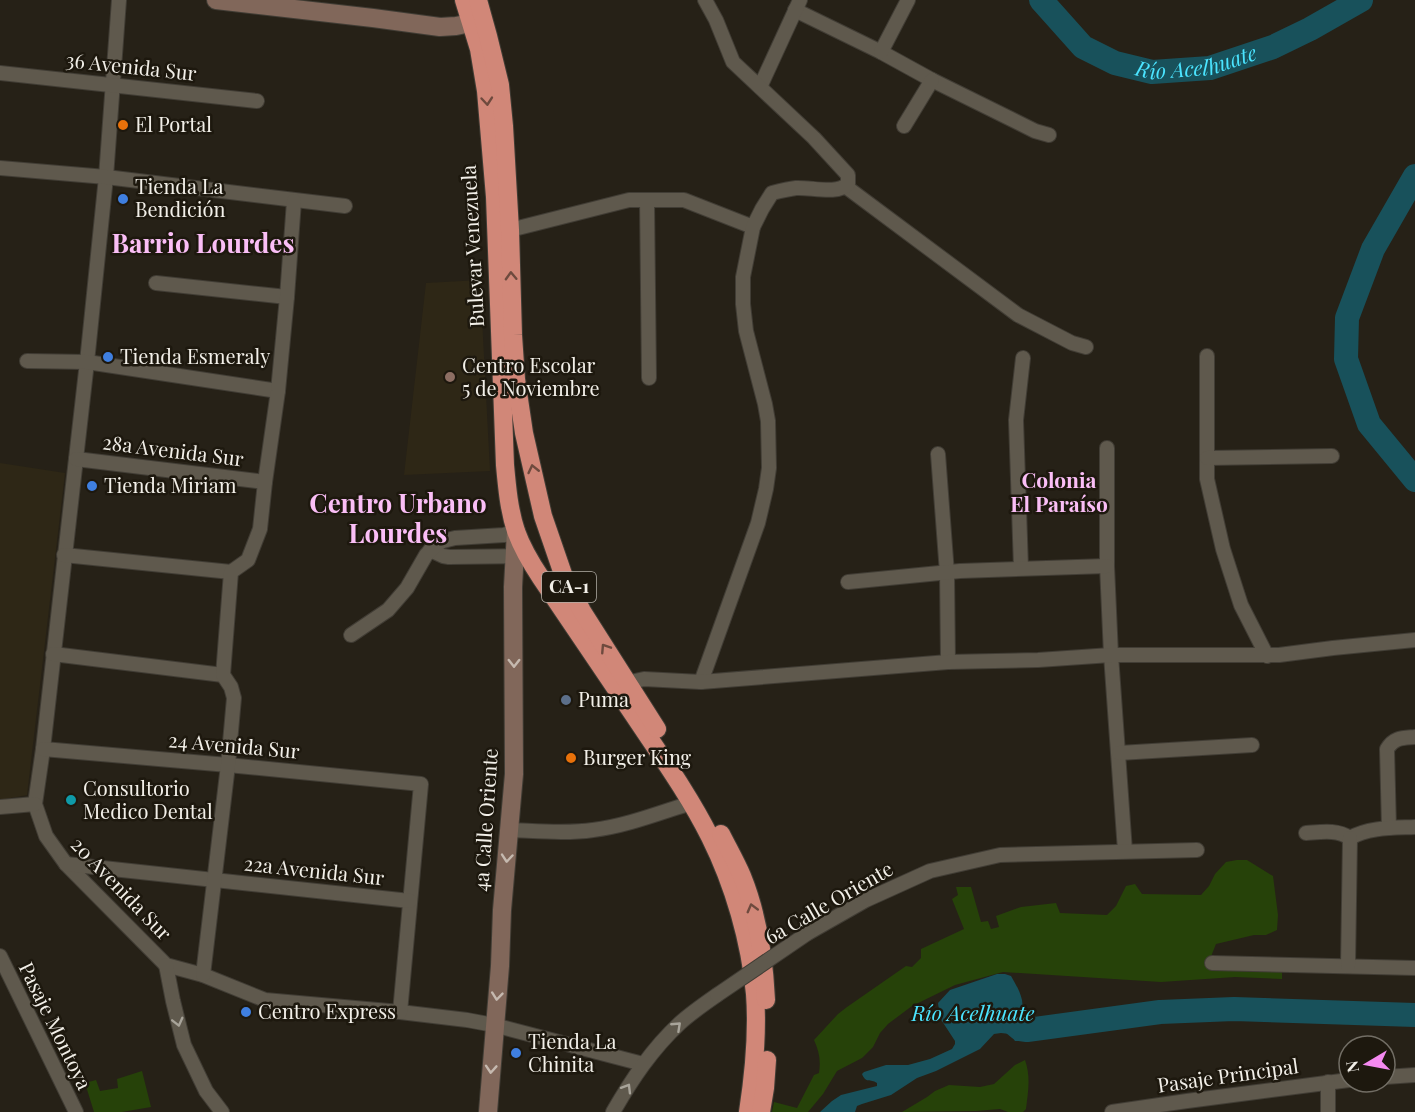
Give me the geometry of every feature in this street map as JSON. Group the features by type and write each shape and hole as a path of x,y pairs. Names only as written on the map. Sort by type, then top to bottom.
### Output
{"highway":[{"name":"Bulevar Venezuela","path":"464,0 476,22 486,91 495,197 506,465 509,496 521,556 545,584 672,772 710,836 735,899 755,993 756,1036 748,1112"},
{"name":"Bulevar Venezuela","path":"476,0 494,56 500,85 510,230 516,379 524,433 543,516 564,577 582,611 696,789 714,819 742,876 753,907 765,967 768,1044 765,1088 760,1112"},
{"path":"476,0 476,22 494,56"},
{"path":"516,531 528,523 542,527 550,535"}],"street":[{"path":"0,807 35,804 87,362 106,177 119,0"},
{"path":"216,0 258,2 440,27 476,22"},
{"path":"705,0 716,18 731,59 814,138 848,175 846,186"},
{"path":"881,52 908,0"},
{"path":"760,87 798,5 932,80 1027,127 1049,135"},
{"name":"36 Avenida Sur","path":"0,73 257,101"},
{"path":"904,126 932,80"},
{"path":"0,168 106,177 345,206"},
{"path":"701,682 758,523 769,468 768,421 746,331 743,304 744,268 753,227 772,193 797,188 836,189 846,186"},
{"path":"846,186 1018,315 1072,344 1086,347"},
{"path":"510,230 630,200 684,200 753,227"},
{"path":"647,200 649,378"},
{"path":"64,555 231,572 248,560 259,534 278,391 294,201"},
{"path":"156,283 287,297"},
{"path":"1207,356 1207,479 1223,549 1241,605 1267,656"},
{"path":"1021,568 1016,420 1023,358"},
{"path":"27,361 87,362 278,391"},
{"path":"1107,448 1107,566 1111,656 1125,851"},
{"path":"938,454 947,573 948,662"},
{"path":"1207,458 1332,456"},
{"name":"28a Avenida Sur","path":"76,459 265,482"},
{"path":"351,635 388,610 407,588 422,560 430,550 443,541 455,538 504,535 516,531"},
{"path":"430,550 443,556 457,557 521,556"},
{"name":"4a Calle Oriente","path":"488,1112 514,774 513,587 521,556"},
{"path":"848,582 1021,568 1107,566"},
{"path":"203,975 234,698 231,687 223,675 231,572"},
{"path":"629,685 634,681 644,679 701,682 948,662 1111,656 1267,656 1415,640"},
{"path":"53,654 223,675"},
{"path":"1389,828 1387,749 1397,739 1415,737"},
{"path":"1119,753 1252,745"},
{"name":"24 Avenida Sur","path":"43,749 421,784 410,901"},
{"path":"510,830 594,830 619,825 691,803"},
{"name":"20 Avenida Sur","path":"35,804 46,836 66,864 166,965 203,975 265,1000 400,1012 494,1025 643,1064"},
{"path":"1350,838 1389,828 1415,827"},
{"path":"1306,832 1335,832 1350,838"},
{"path":"1348,966 1350,838"},
{"name":"6a Calle Oriente","path":"613,1112 643,1064 680,1023 808,933 866,900 930,871 1000,855 1197,850"},
{"name":"22a Avenida Sur","path":"66,864 410,901"},
{"path":"400,1012 410,901"},
{"name":"Pasaje Montoya","path":"0,956 76,1112"},
{"path":"1212,963 1415,968"},
{"path":"166,965 184,1045 206,1091 222,1112"},
{"path":"1397,1077 1415,1076"},
{"name":"Pasaje Principal","path":"1112,1112 1187,1106 1337,1082"},
{"path":"1328,1083 1328,1112"}],"shaded area":[{"name":"Centro Escolar 5 de Noviembre","path":"480,280 490,471 404,475 426,283"},
{"path":"0,463 65,473 27,795 0,800"}],"green space":[{"path":"1247,860 1273,876 1278,915 1277,930 1266,935 1254,935 1216,944 1209,968 1282,972 1282,979 1235,977 1161,982 1003,972 955,985 912,1006 888,1024 873,1047 862,1058 837,1071 823,1094 808,1112 772,1112 774,1102 797,1108 814,1075 819,1073 819,1056 814,1040 838,1014 906,966 912,967 921,958 921,949 964,929 952,899 958,895 956,887 971,887 981,922 988,921 991,929 999,927 996,916 1021,907 1056,903 1060,913 1107,915 1116,906 1126,886 1135,884 1142,894 1201,895 1226,862"},
{"path":"1025,1060 1028,1084 1026,1109 1023,1112 1008,1112 1000,1109 902,1112 949,1085 980,1087 994,1084 1015,1065"},
{"path":"142,1071 151,1107 122,1112 94,1112 85,1083 96,1080 100,1091 118,1088 117,1079"}],"water":[{"name":"Río Acelhuate","path":"997,974 1011,976 1021,997 1026,1021 1044,1027 1019,1041 1015,1041 1010,1034 994,1034 980,1049 917,1078 891,1095 857,1106 855,1112 820,1112 841,1095 877,1086 877,1083 865,1079 862,1074 864,1072 886,1065 908,1065 930,1059 952,1049 955,1041 940,1018 938,1003 950,990"}],"waterway":[{"name":"Río Acelhuate","path":"1041,0 1083,47 1115,63 1152,72 1210,68 1273,47 1361,0"},
{"name":"Río Acelhuate","path":"1415,176 1373,249 1347,318 1346,359 1369,424 1415,480"},
{"name":"Río Acelhuate","path":"1014,1024 1020,1029 1027,1030 1160,1012 1234,1009 1415,1015"}],"place":[{"name":"El Portal","path":"123,125"},
{"name":"Tienda La Bendición","path":"123,199"},
{"name":"Tienda Esmeraly","path":"108,357"},
{"name":"Centro Escolar 5 de Noviembre","path":"450,377"},
{"name":"Tienda Miriam","path":"92,486"},
{"name":"Puma","path":"566,700"},
{"name":"Burger King","path":"571,758"},
{"name":"Consultorio Medico Dental","path":"71,800"},
{"name":"Centro Express","path":"246,1012"},
{"name":"Tienda La Chinita","path":"516,1053"}],"district":[{"name":"Barrio Lourdes","path":"203,244"},
{"name":"Colonia El Paraíso","path":"1059,493"},
{"name":"Centro Urbano Lourdes","path":"398,519"}]}
